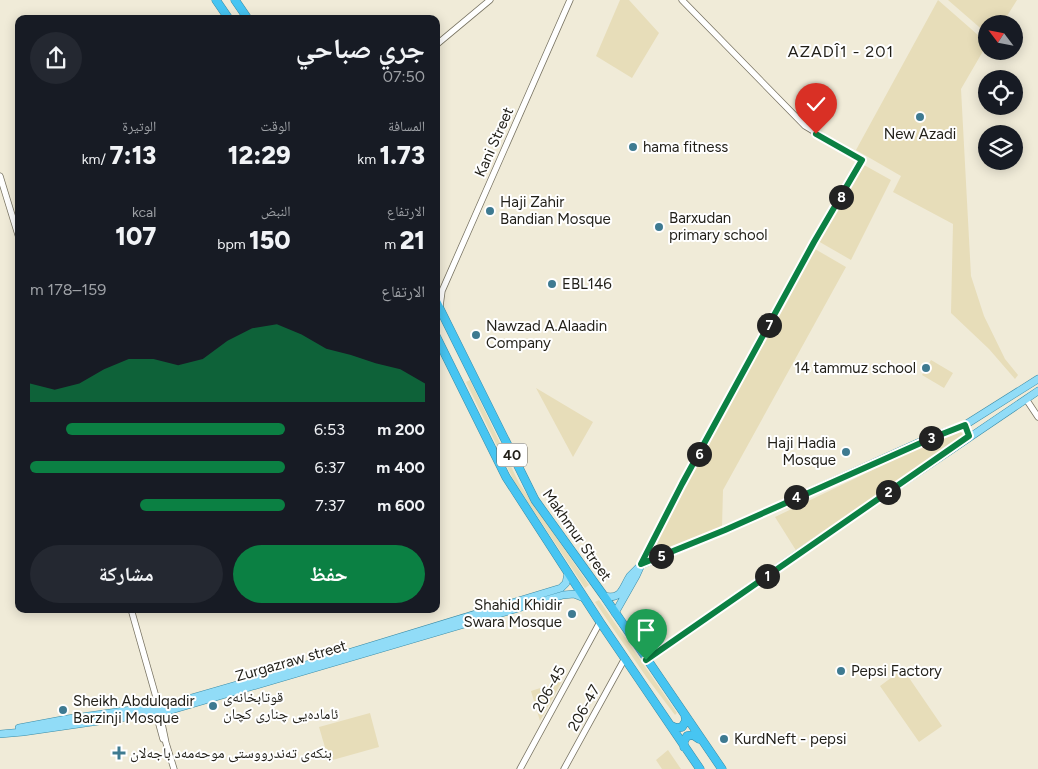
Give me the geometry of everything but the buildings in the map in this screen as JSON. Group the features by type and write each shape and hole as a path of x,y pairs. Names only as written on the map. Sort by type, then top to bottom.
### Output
{"highway":[{"path":"216,0 226,15"},
{"path":"235,0 245,15"},
{"name":"Makhmur Street","path":"440,310 535,500 604,596 722,769"},
{"name":"Makhmur Street","path":"440,344 506,478 584,598 700,769"},
{"path":"666,719 673,727 680,728 686,722 684,715"},
{"path":"685,748 684,741 687,736 695,735 701,740"}],"main road":[{"path":"604,596 613,597 620,594 631,575 640,566 965,425 1038,380"},
{"path":"646,660 1038,390"},
{"path":"965,425 969,436"},
{"path":"615,613 640,566"},
{"path":"562,592 568,572"},
{"name":"Zurgazraw street","path":"0,733 49,722 167,708 562,592 584,598"}],"street":[{"path":"440,42 490,0"},
{"name":"Kani Street","path":"440,310 440,297 445,285 570,0"},
{"path":"640,566 682,484 809,251 862,160 809,130 682,0"},
{"path":"0,176 15,225"},
{"path":"440,287 445,285"},
{"path":"1026,399 1038,417"},
{"path":"132,613 156,697 167,708 161,719 174,769"},
{"name":"206-45","path":"520,769 600,622"},
{"name":"206-47","path":"564,769 625,658"},
{"path":"149,669 153,700 147,711 157,717 166,743"}],"shaded area":[{"path":"620,0 629,0 659,33 632,78 596,56"},
{"path":"938,0 978,35 978,60 961,89 971,276 984,316 1005,359 1018,375 1015,379 989,349 951,313 953,224 893,192 901,176 856,150"},
{"path":"948,0 1017,0 1008,15 978,15 978,26"},
{"path":"864,165 891,180 851,260 818,241"},
{"path":"815,249 846,267 723,490 722,527 647,556 683,486"},
{"path":"931,360 953,373 944,388 922,375"},
{"path":"470,380 519,483 589,585 585,588 515,483 466,382"},
{"path":"536,388 593,422 573,457"},
{"path":"958,429 963,435 797,552 775,517"},
{"path":"599,600 677,713 675,715 595,602"},
{"path":"903,669 942,726 919,742 880,686"},
{"path":"562,681 540,721 531,691"},
{"path":"370,713 379,747 329,761 319,727"},
{"path":"668,750 681,769 662,769 656,760"}],"place":[{"name":"New Azadi","path":"920,117"},
{"name":"hama fitness","path":"633,147"},
{"name":"Haji Zahir Bandian Mosque","path":"490,211"},
{"name":"Barxudan primary school","path":"659,227"},
{"name":"EBL146","path":"552,284"},
{"name":"Nawzad A.Alaadin Company","path":"476,335"},
{"name":"14 tammuz school","path":"926,368"},
{"name":"Haji Hadia Mosque","path":"846,452"},
{"name":"Shahid Khidir Swara Mosque","path":"572,614"},
{"name":"Pepsi Factory","path":"841,671"},
{"name":"قوتابخانەی ئامادەیی چناری کچان","path":"213,706"},
{"name":"Sheikh Abdulqadir Barzinji Mosque","path":"63,710"},
{"name":"KurdNeft - pepsi","path":"724,739"},
{"name":"بنکەی تەندرووستی موحەمەد باجەلان","path":"119,753"}],"district":[{"name":"AZADÎ1 - 201","path":"841,51"}],"route":[{"path":"646,660 969,436 965,425 725,530 641,564 682,484 814,242 862,160 816,134"}]}
